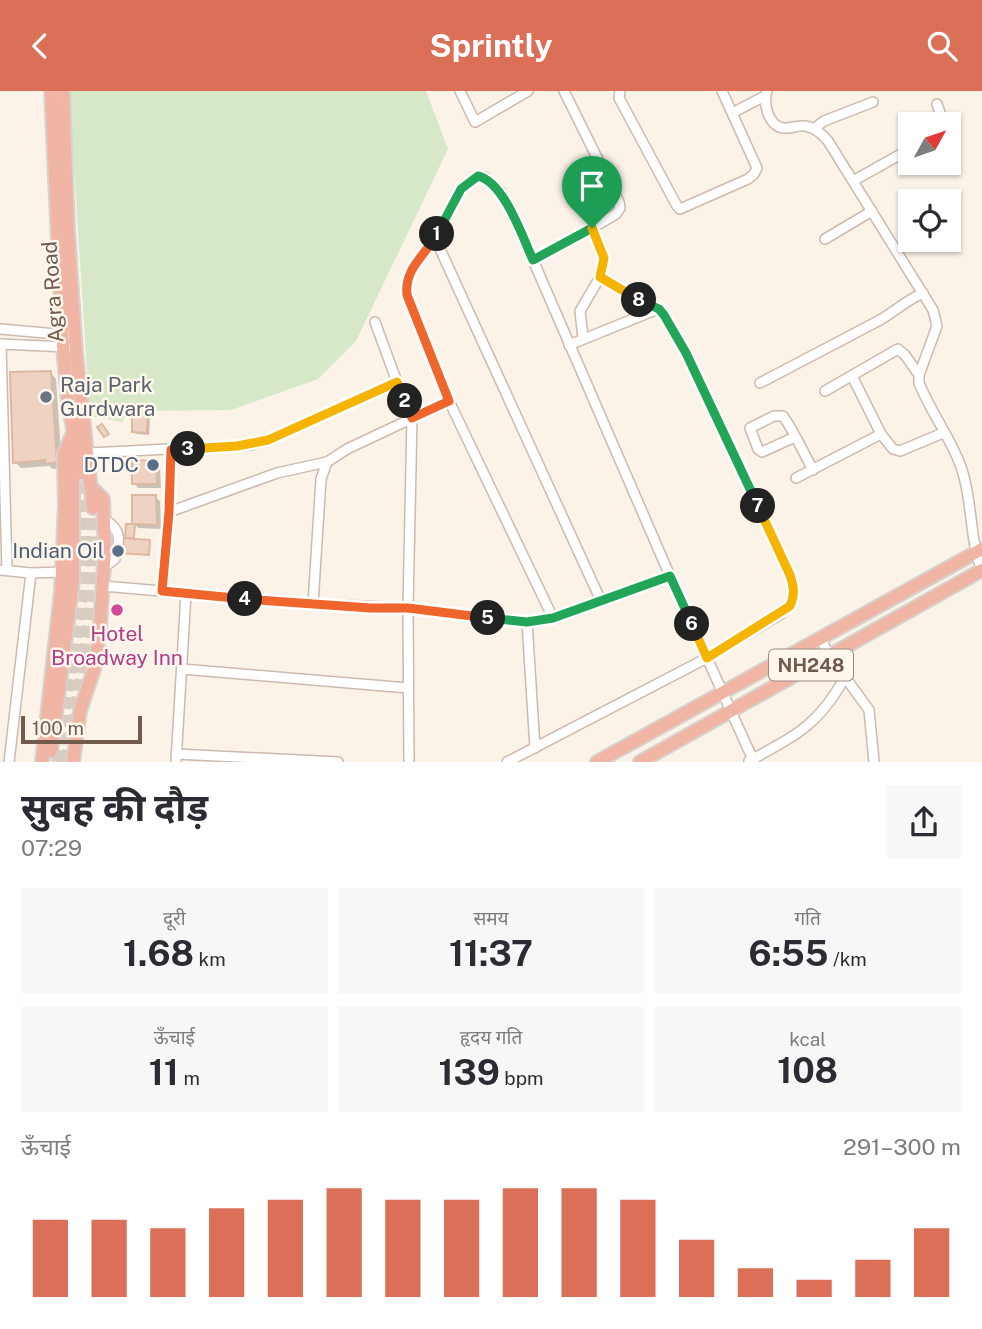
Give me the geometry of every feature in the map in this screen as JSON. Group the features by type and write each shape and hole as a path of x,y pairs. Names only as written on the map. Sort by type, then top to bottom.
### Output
{"highway":[{"path":"51,91 73,433 82,453 80,473"},
{"name":"Agra Road","path":"62,91 69,341 82,453 93,489"},
{"path":"42,762 62,572 65,505 63,463 65,447 73,433"},
{"path":"50,762 73,581 73,461 82,453"},
{"path":"93,489 93,508"},
{"path":"73,762 80,711 94,666 103,586 103,499 93,489"},
{"name":"NH248","path":"597,762 978,552"},
{"name":"NH248","path":"640,762 982,570"}],"street":[{"path":"460,91 475,122 528,91"},
{"path":"533,260 617,214 620,208 564,91"},
{"path":"620,91 619,98 680,209 685,209 754,174 756,163 722,91"},
{"path":"733,112 766,94"},
{"path":"766,94 765,107 771,120 779,127 815,128 828,141 933,310 937,326 919,375 919,383 961,466 967,485 982,570"},
{"path":"815,128 824,121 873,103"},
{"path":"937,104 939,112"},
{"path":"853,180 898,156"},
{"path":"553,618 449,401 407,295 409,273 435,238 461,189 478,176 485,177 501,193 533,260 670,576 732,711 751,761 809,726 830,703 845,677"},
{"path":"825,239 872,211"},
{"path":"583,338 580,311 600,277 604,258 592,228"},
{"path":"435,238 601,601"},
{"path":"507,762 707,658 781,614 794,599 794,587 686,353 659,309 600,277"},
{"path":"760,383 887,316 923,293"},
{"path":"569,345 659,309"},
{"path":"375,322 412,418 408,608 409,762"},
{"path":"0,329 69,341"},
{"path":"62,572 4,570 0,344 69,341"},
{"path":"825,391 898,349 919,375"},
{"path":"852,376 888,446 900,451 943,433"},
{"path":"82,453 237,446 268,440 397,382"},
{"path":"169,512 277,473 327,461 449,401"},
{"path":"795,437 762,452 758,449 750,428 780,415 786,419 813,470"},
{"path":"796,478 881,434"},
{"path":"162,591 171,450"},
{"path":"313,604 321,479 327,461"},
{"path":"9,762 31,573"},
{"path":"103,586 313,604 408,608 527,622 553,618 670,576"},
{"path":"186,594 176,758 338,762"},
{"path":"527,622 535,748"},
{"path":"821,639 829,655 869,711 874,762"},
{"path":"182,669 408,688"}],"green space":[{"path":"69,91 426,91 448,149 356,341 318,379 231,410 129,411 122,422 90,416"}],"building":[{"path":"51,371 57,462 45,464 45,460 13,463 10,372"},
{"path":"132,413 148,414 147,433 132,432"},
{"path":"102,424 109,434 104,437 97,427"},
{"path":"132,460 156,461 157,484 132,484"},
{"path":"132,495 156,495 157,525 132,524"},
{"path":"126,524 135,524 134,538 125,538"},
{"path":"120,538 150,540 149,555 119,553"}],"tunnel":[{"path":"57,762 82,596 85,554 81,473"},
{"path":"66,762 83,668 93,590 93,508"}],"place":[{"name":"Raja Park Gurdwara","path":"46,397"},
{"name":"DTDC","path":"153,465"},
{"name":"Indian Oil","path":"118,551"},
{"name":"Hotel Broadway Inn","path":"117,610"}],"route":[{"path":"478,176 485,177 501,193 533,260 592,228 604,258 600,277 659,309 686,353 790,575 794,599 781,614 707,658 670,576 553,618 527,622 408,608 370,608 162,591 171,450 251,445 268,440 397,382 412,418 449,401 407,295 406,281 435,238 461,189 470,180 478,176"}]}
